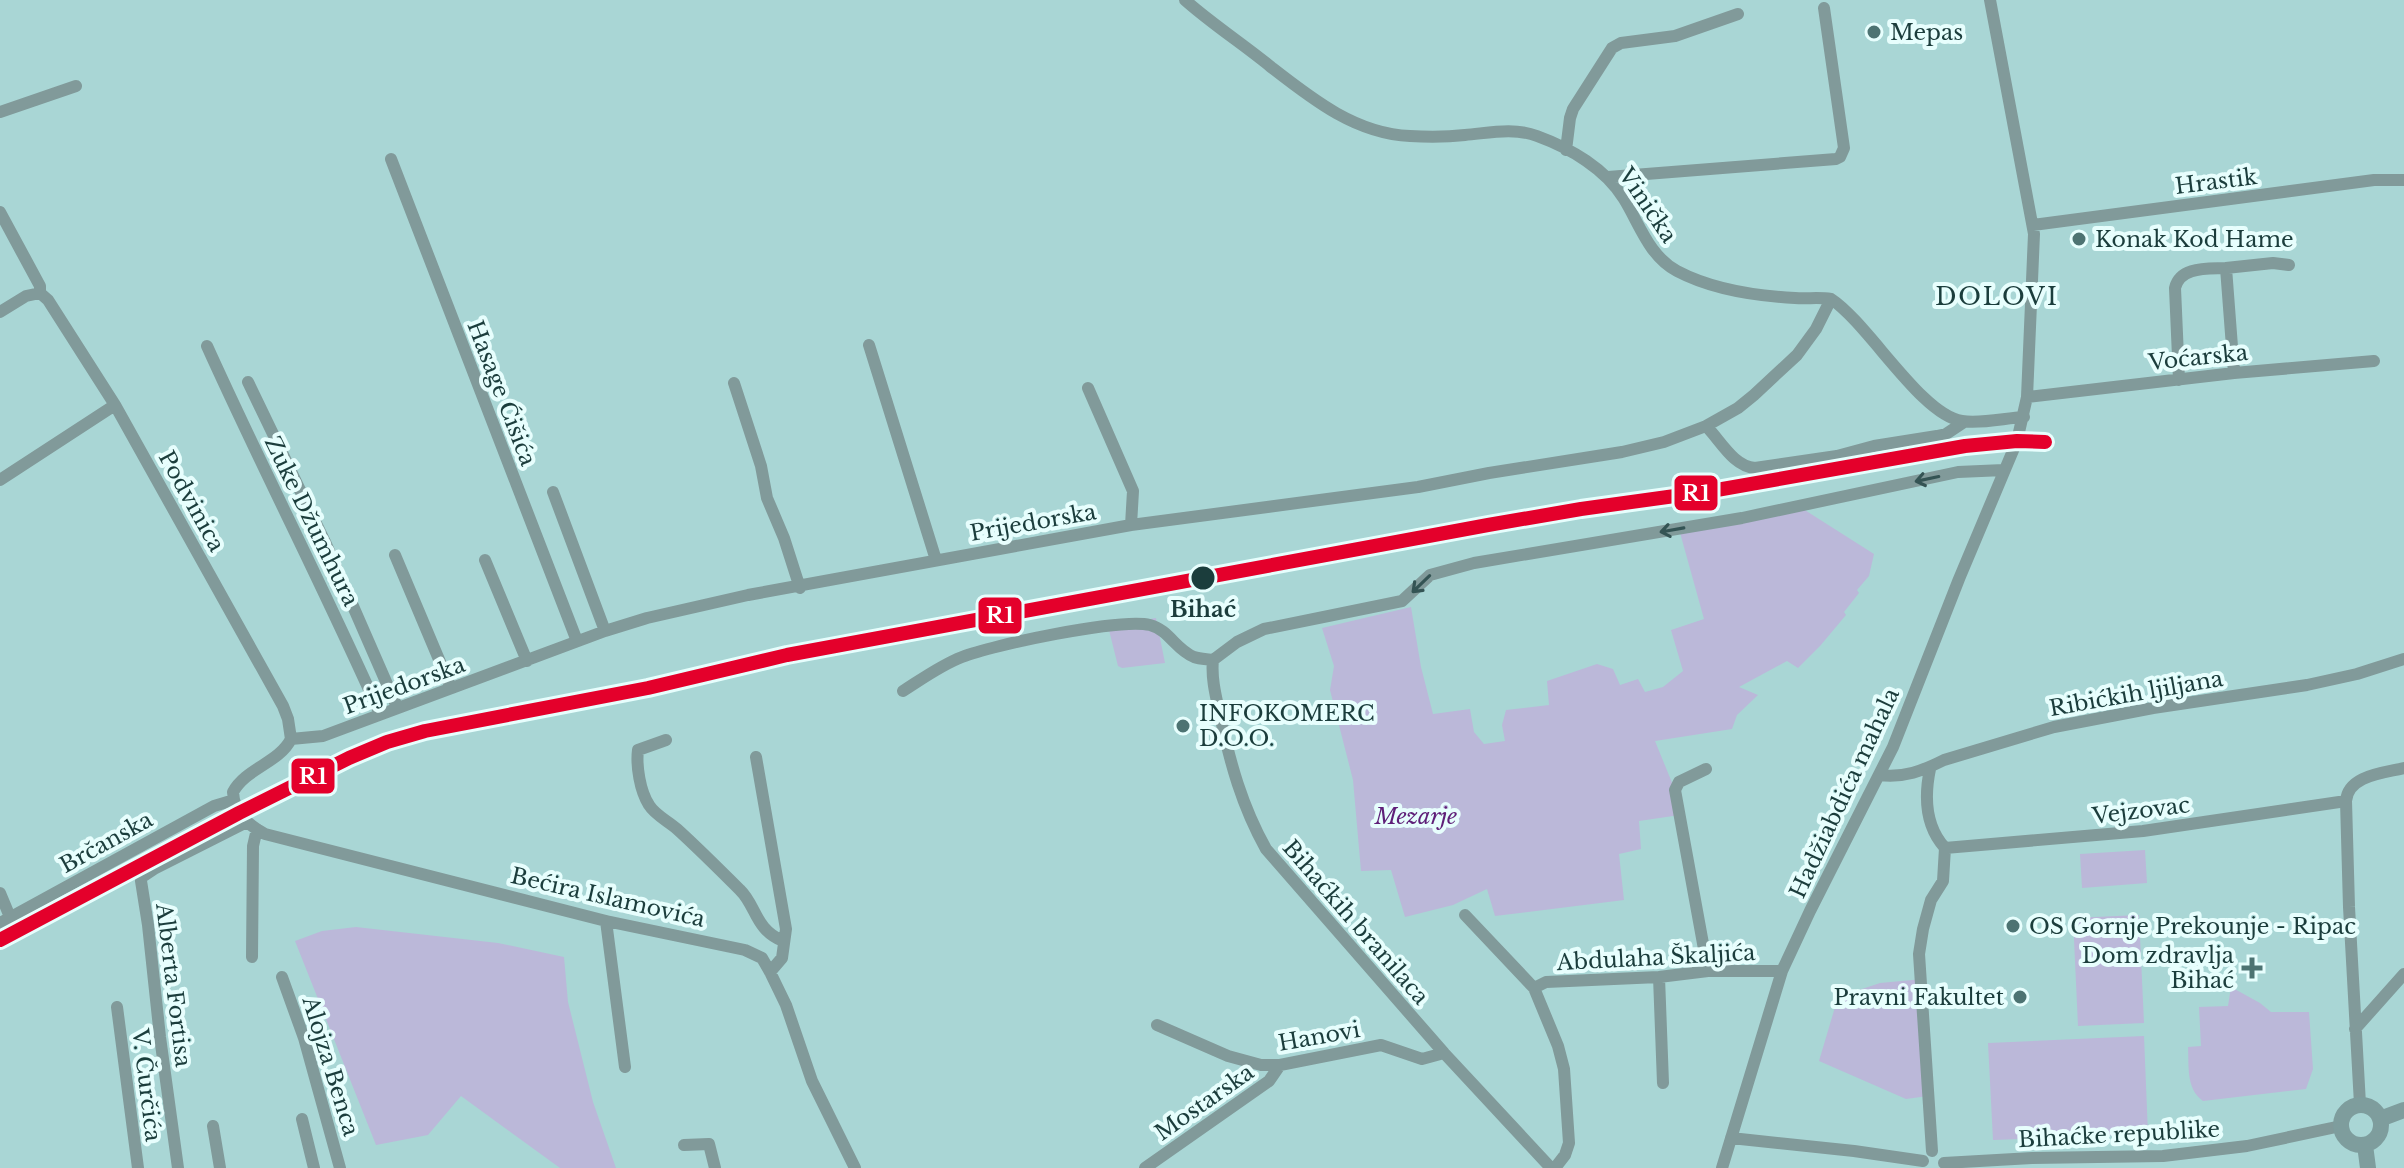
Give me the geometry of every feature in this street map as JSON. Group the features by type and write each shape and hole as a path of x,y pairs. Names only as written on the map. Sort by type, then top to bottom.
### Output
{"main road":[{"path":"2360,1104 2372,1108 2380,1119 2380,1132 2365,1145 2346,1139 2341,1126 2344,1114 2360,1104"},
{"path":"2380,1119 2404,1110"},
{"path":"2365,1145 2368,1168"}],"street":[{"name":"Vinička","path":"1185,0 1309,97 1344,117 1380,131 1410,136 1511,131 1538,136 1593,165 1608,177 1623,197 1645,239 1660,259 1676,270 1699,281 1740,292 1831,299"},
{"name":"Hadžiabdića mahala","path":"1722,1168 1782,971 1893,747 2024,417 2033,225 1990,0"},
{"path":"1608,177 1780,165 1840,157 1844,148 1824,8"},
{"path":"1566,150 1573,109 1612,48 1621,43 1675,36 1738,14"},
{"path":"0,112 76,86"},
{"name":"Hasage Ćišića","path":"391,159 577,641"},
{"name":"Hrastik","path":"2033,225 2374,180 2404,180"},
{"name":"Podvinica","path":"0,212 40,286 40,293 48,300 115,405 283,706 291,739"},
{"path":"2179,380 2175,302 2177,279 2192,271 2273,263 2289,265"},
{"path":"2226,268 2234,373"},
{"path":"0,312 26,296 40,293"},
{"path":"1831,299 1930,403 1952,419 1964,422 2024,417"},
{"name":"Prijedorska","path":"291,739 323,736 605,631 748,595 800,588 1131,525 1418,487 1664,442 1706,426 1738,408 1797,355 1816,329 1831,299"},
{"path":"869,345 936,560"},
{"name":"Zuke Džumhura","path":"207,346 340,623 380,714"},
{"name":"Voćarska","path":"2027,397 2234,373 2374,361"},
{"path":"248,382 325,542 397,707"},
{"path":"734,383 761,466 767,498 800,588"},
{"path":"1088,388 1133,491 1131,525"},
{"path":"0,480 115,405"},
{"path":"1706,426 1736,460 1755,468 1937,436 1964,422"},
{"path":"903,691 962,657 988,649 1108,626 1154,626 1164,631 1185,652 1213,660 1237,642 1264,629 1402,601 1430,575 1474,563 1742,518 1958,472 2004,470"},
{"path":"553,492 605,631"},
{"path":"395,555 451,688"},
{"path":"485,560 527,661"},
{"name":"Ribićkih ljiljana","path":"1879,775 1895,777 1930,769 1944,760 2054,727 2153,708 2307,685 2404,659"},
{"name":"Bihaćkih branilaca","path":"1213,660 1217,704 1234,777 1249,818 1266,849 1444,1053 1553,1168"},
{"path":"252,957 252,826 239,813 233,792 288,746 291,739"},
{"path":"666,740 638,750 646,801 652,810 676,827 742,891 758,920 783,941"},
{"path":"756,757 786,929 782,958 770,972"},
{"path":"2360,1104 2346,794 2357,782 2404,768"},
{"path":"1706,769 1679,782 1675,790 1708,971"},
{"path":"1930,769 1927,814 1937,840 1945,848 1943,881 1931,900 1919,954 1932,1151"},
{"name":"Brčanska","path":"5,920 214,806 234,800"},
{"name":"Vejzovac","path":"1945,848 2143,831 2346,801"},
{"name":"Bećira Islamovića","path":"252,826 265,834 606,921 753,952 762,958 786,1005 812,1081 855,1168"},
{"name":"Alberta Fortisa","path":"178,1168 141,881 154,869 252,826"},
{"path":"0,893 5,920"},
{"path":"1465,915 1534,988 1558,1046 1564,1069 1569,1143 1565,1155 1553,1168"},
{"path":"606,921 625,1067"},
{"name":"Abdulaha Škaljića","path":"1534,988 1546,982 1659,977 1708,971 1782,971"},
{"path":"2355,1029 2404,974"},
{"name":"Alojza Benca","path":"282,977 304,1038 340,1168"},
{"path":"1659,977 1663,1083"},
{"name":"V. Čurčića","path":"117,1007 138,1168"},
{"name":"Hanovi","path":"1157,1025 1228,1056 1261,1065 1280,1065 1381,1045 1422,1059 1444,1053"},
{"name":"Mostarska","path":"1145,1168 1269,1081 1280,1065"},
{"path":"302,1119 314,1168"},
{"path":"213,1126 220,1168"},
{"name":"Bihaćke republike","path":"1943,1166 2032,1158 2163,1156 2247,1146 2341,1126"},
{"path":"1731,1138 1854,1151 1924,1165 1927,1153 1932,1151 1941,1154 1943,1166"},
{"path":"684,1145 709,1144 715,1168"}],"green space":[{"name":"Mezarje","path":"1800,507 1874,554 1869,576 1844,612 1846,615 1798,668 1787,661 1739,687 1758,695 1737,715 1732,729 1655,741 1675,790 1680,815 1639,821 1641,849 1619,854 1624,900 1495,916 1487,889 1453,905 1405,917 1391,870 1361,871 1353,780 1330,690 1334,666 1322,628 1411,607 1433,714 1470,709 1474,732 1484,744 1505,741 1502,725 1506,710 1549,705 1547,681 1597,664 1613,669 1620,685 1638,679 1645,692 1663,687 1683,671 1671,630 1704,619 1679,529"},
{"path":"1156,618 1165,663 1118,666 1108,626"},
{"path":"2145,850 2147,883 2082,888 2080,854"},
{"path":"2139,915 2144,1023 2078,1026 2073,918"},
{"path":"356,927 498,943 564,957 568,1002 593,1102 616,1168 560,1168 461,1096 428,1135 376,1145 295,941 322,931"},
{"path":"1923,979 1928,1096 1906,1099 1819,1061 1838,997 1880,983"},
{"path":"2231,987 2271,1012 2309,1012 2313,1069 2306,1089 2203,1101 2198,1096 2190,1077 2188,1047 2201,1046 2199,1007 2228,1006"},
{"path":"2144,1036 2148,1134 1993,1140 1988,1043"}],"transit line":[{"name":"R1","path":"0,940 349,758 425,731 648,688 787,655 1488,525 1711,491 1965,446 2045,442"}],"place":[{"name":"Mepas","path":"1874,32"},
{"name":"Konak Kod Hame","path":"2079,239"},
{"name":"Bihać","path":"1203,578"},
{"name":"INFOKOMERC D.O.O.","path":"1183,726"},
{"name":"OS Gornje Prekounje - Ripac","path":"2013,926"},
{"name":"Dom zdravlja Bihać","path":"2252,968"},
{"name":"Pravni Fakultet","path":"2020,997"}],"district":[{"name":"DOLOVI","path":"1997,297"}]}
